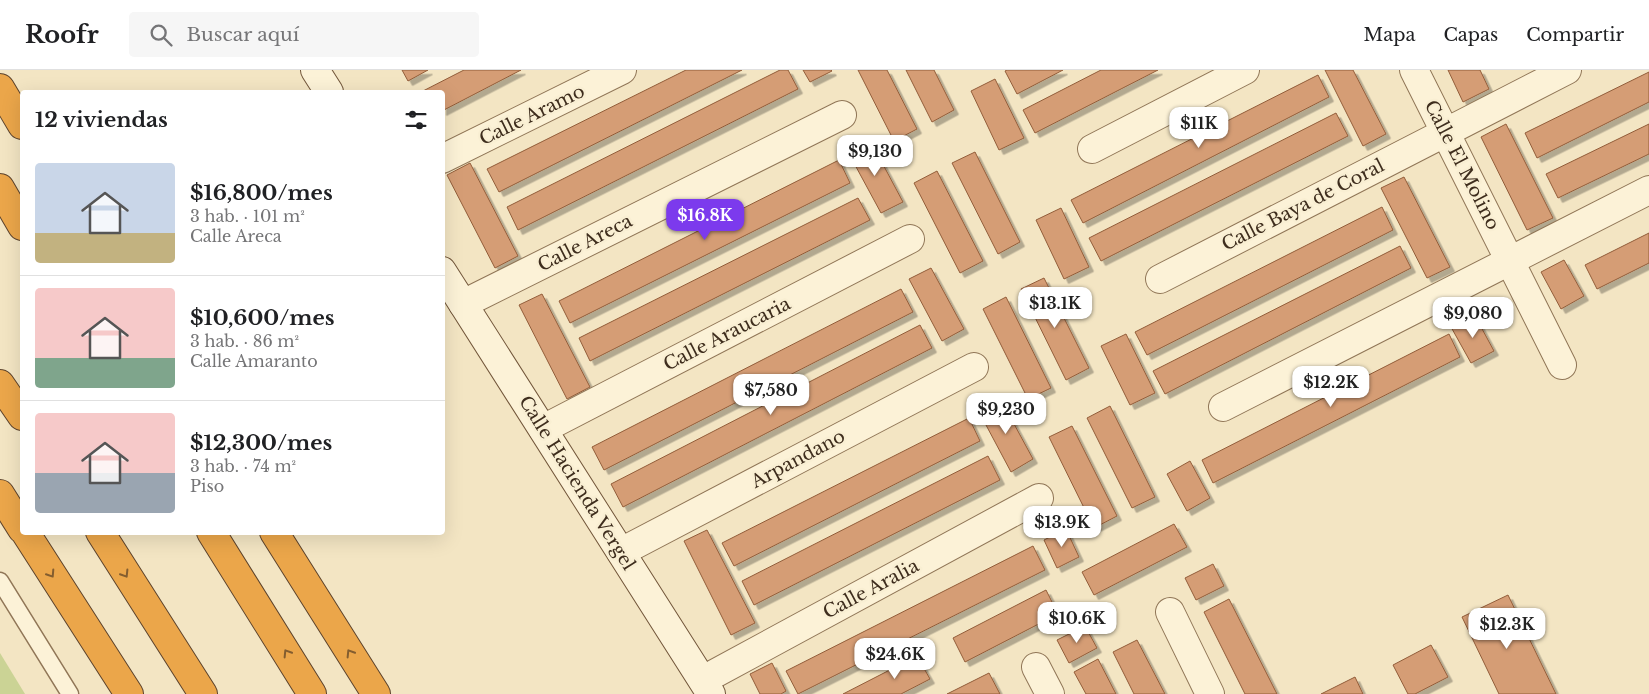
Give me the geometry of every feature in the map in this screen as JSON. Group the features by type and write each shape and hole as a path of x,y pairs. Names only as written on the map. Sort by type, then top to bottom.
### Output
{"highway":[{"path":"0,88 20,122"},
{"path":"0,188 20,223"},
{"path":"0,384 20,413"},
{"path":"0,494 20,526"},
{"path":"27,535 128,694"},
{"path":"102,535 203,694"},
{"path":"213,535 312,694"},
{"path":"269,535 288,555"},
{"path":"276,535 376,694"}],"street":[{"path":"314,70 328,90"},
{"name":"Calle Aramo","path":"445,158 622,70"},
{"path":"1092,149 1245,70"},
{"name":"Calle El Molino","path":"1414,70 1562,365"},
{"name":"Calle Baya de Coral","path":"1160,279 1567,70"},
{"name":"Calle Areca","path":"463,304 842,115"},
{"path":"1223,407 1649,190"},
{"name":"Calle Araucaria","path":"543,429 910,239"},
{"name":"Calle Hacienda Vergel","path":"445,276 707,687"},
{"name":"Arpandano","path":"621,552 974,367"},
{"name":"Calle Aralia","path":"707,687 1039,498"},
{"path":"1170,612 1210,694"},
{"path":"1036,667 1050,694"}],"lane":[{"path":"0,581 70,694"}],"green space":[{"path":"0,653 25,694 0,694"}],"building":[{"path":"402,70 428,70 408,81"},
{"path":"464,70 521,70 445,109 445,90 425,90"},
{"path":"686,70 742,70 499,192 487,169"},
{"path":"780,70 788,70 798,89 518,230 507,207"},
{"path":"803,70 831,70 832,71 810,82"},
{"path":"858,70 887,70 917,129 894,141"},
{"path":"906,70 934,70 954,110 932,122"},
{"path":"1063,70 1017,94 1005,71"},
{"path":"1101,70 1158,70 1035,133 1023,110"},
{"path":"1325,70 1353,70 1386,134 1363,146"},
{"path":"1448,70 1480,70 1489,89 1463,102"},
{"path":"1649,72 1649,102 1537,158 1525,133"},
{"path":"1318,75 1329,97 1083,223 1071,200"},
{"path":"995,79 1024,138 999,150 971,91"},
{"path":"1336,113 1348,136 1101,261 1089,238"},
{"path":"1506,124 1553,218 1527,230 1481,137"},
{"path":"1649,124 1649,154 1558,198 1546,174"},
{"path":"870,140 903,202 881,213 848,152"},
{"path":"975,152 1020,242 998,254 952,163"},
{"path":"839,160 850,183 570,323 559,301"},
{"path":"470,163 518,256 495,268 447,175"},
{"path":"937,171 983,261 960,273 914,183"},
{"path":"1404,177 1450,267 1427,278 1381,188"},
{"path":"858,198 870,220 590,361 579,338"},
{"path":"1382,207 1393,230 1147,355 1135,332"},
{"path":"1061,208 1089,267 1064,279 1036,220"},
{"path":"1649,233 1649,263 1597,289 1585,265"},
{"path":"1400,246 1411,268 1165,394 1153,371"},
{"path":"1564,260 1584,296 1561,309 1541,272"},
{"path":"931,268 964,329 942,341 909,279"},
{"path":"1044,278 1089,368 1066,380 1021,289"},
{"path":"901,289 913,312 604,470 592,447"},
{"path":"542,294 590,387 567,399 519,305"},
{"path":"1006,297 1051,388 1028,399 983,309"},
{"path":"1474,314 1494,351 1471,363 1451,327"},
{"path":"920,325 932,348 623,507 611,484"},
{"path":"1126,334 1155,393 1130,405 1101,346"},
{"path":"1449,334 1460,357 1213,483 1202,460"},
{"path":"1000,398 1033,459 1011,472 978,410"},
{"path":"1110,406 1155,497 1132,508 1087,418"},
{"path":"969,418 980,441 734,566 722,543"},
{"path":"1072,426 1117,516 1094,528 1049,437"},
{"path":"988,456 1000,480 754,605 742,581"},
{"path":"1190,461 1210,498 1187,511 1167,474"},
{"path":"1174,524 1187,547 1094,595 1082,572"},
{"path":"1066,529 1079,557 1057,568 1044,540"},
{"path":"707,530 755,623 731,635 684,541"},
{"path":"1033,546 1045,570 798,694 786,671"},
{"path":"1213,564 1224,586 1196,600 1185,578"},
{"path":"1046,590 1058,614 965,662 953,638"},
{"path":"1508,595 1556,694 1499,694 1462,617"},
{"path":"1229,599 1277,694 1245,694 1204,612"},
{"path":"1085,626 1097,648 1069,663 1057,640"},
{"path":"1137,640 1165,694 1134,694 1113,652"},
{"path":"1431,645 1448,677 1415,694 1408,694 1393,665"},
{"path":"917,656 930,679 901,694 843,694"},
{"path":"1098,659 1116,694 1086,694 1074,672"},
{"path":"772,663 786,691 781,694 760,694 750,674"},
{"path":"989,673 1000,694 947,694"},
{"path":"1355,677 1363,694 1321,694"}]}
